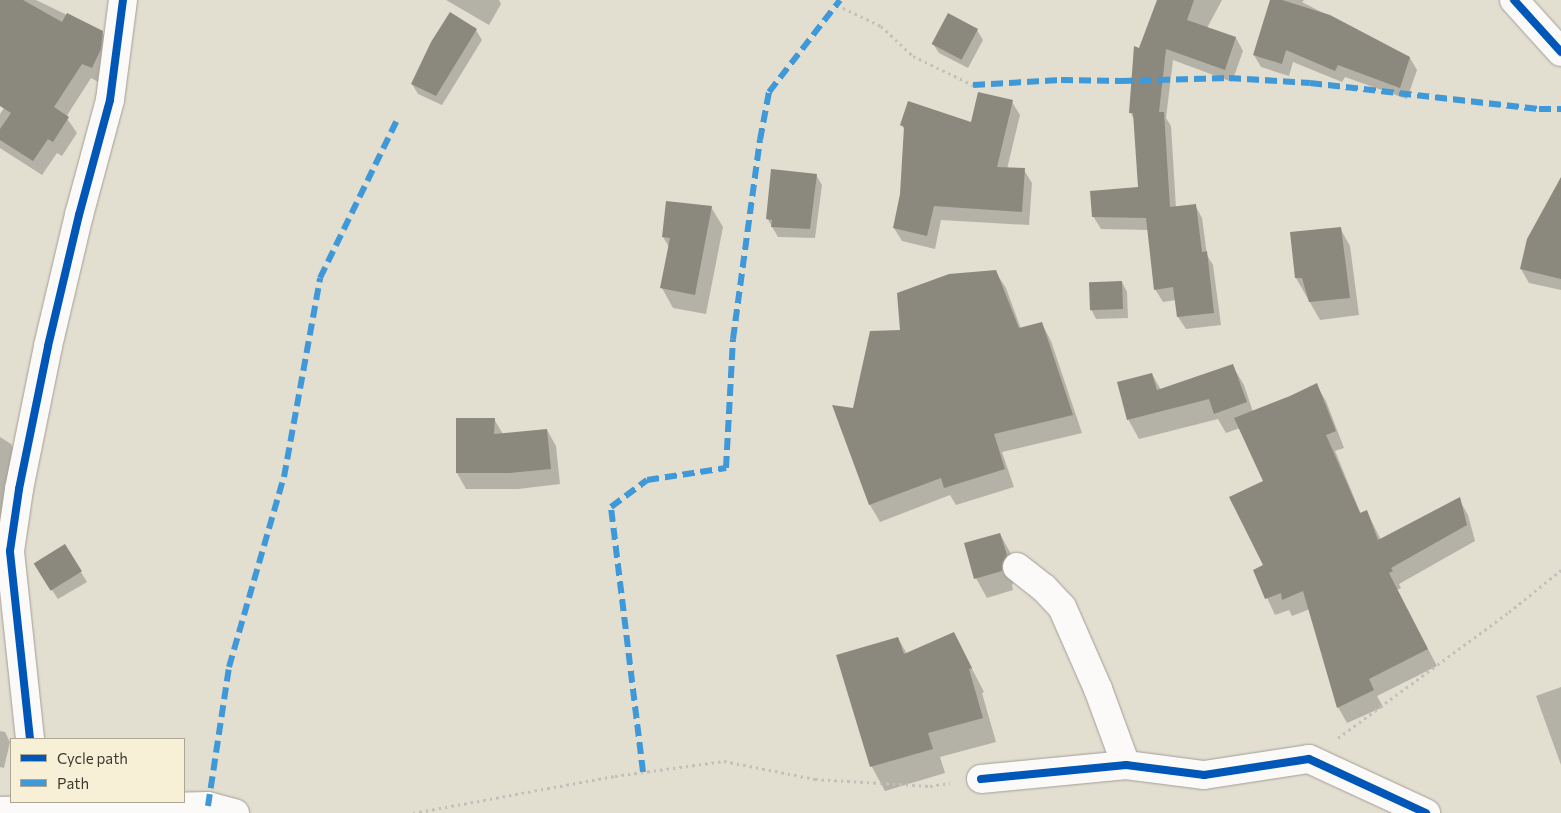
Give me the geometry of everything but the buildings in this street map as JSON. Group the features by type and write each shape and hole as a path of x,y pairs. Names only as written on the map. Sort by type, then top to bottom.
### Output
{"street":[{"path":"30,738 10,551 19,490 48,346 78,216 110,100 123,0"},
{"path":"1514,0 1561,52"},
{"path":"1017,567 1044,588 1062,607 1098,689 1126,764"},
{"path":"981,778 1126,764 1204,775 1309,759 1426,813"},
{"path":"0,811 36,806 208,806 235,813"}],"path":[{"path":"836,5 881,26 913,56 973,85"},
{"path":"1309,759 1509,612 1561,570"},
{"path":"413,813 615,776 724,761 815,778 930,786 981,778"}],"marked path":[{"path":"643,772 611,507 647,480 726,468 733,339 760,140 769,92 840,0"},
{"path":"973,85 1061,80 1122,81 1229,78 1310,83 1539,109 1561,109"},
{"path":"208,806 229,667 284,477 320,278 396,122"}],"cycle path":[{"path":"30,738 10,551 19,489 48,346 79,215 110,100 123,0"},
{"path":"1514,0 1561,52"},
{"path":"981,779 1126,765 1204,775 1309,759 1426,813"}]}
